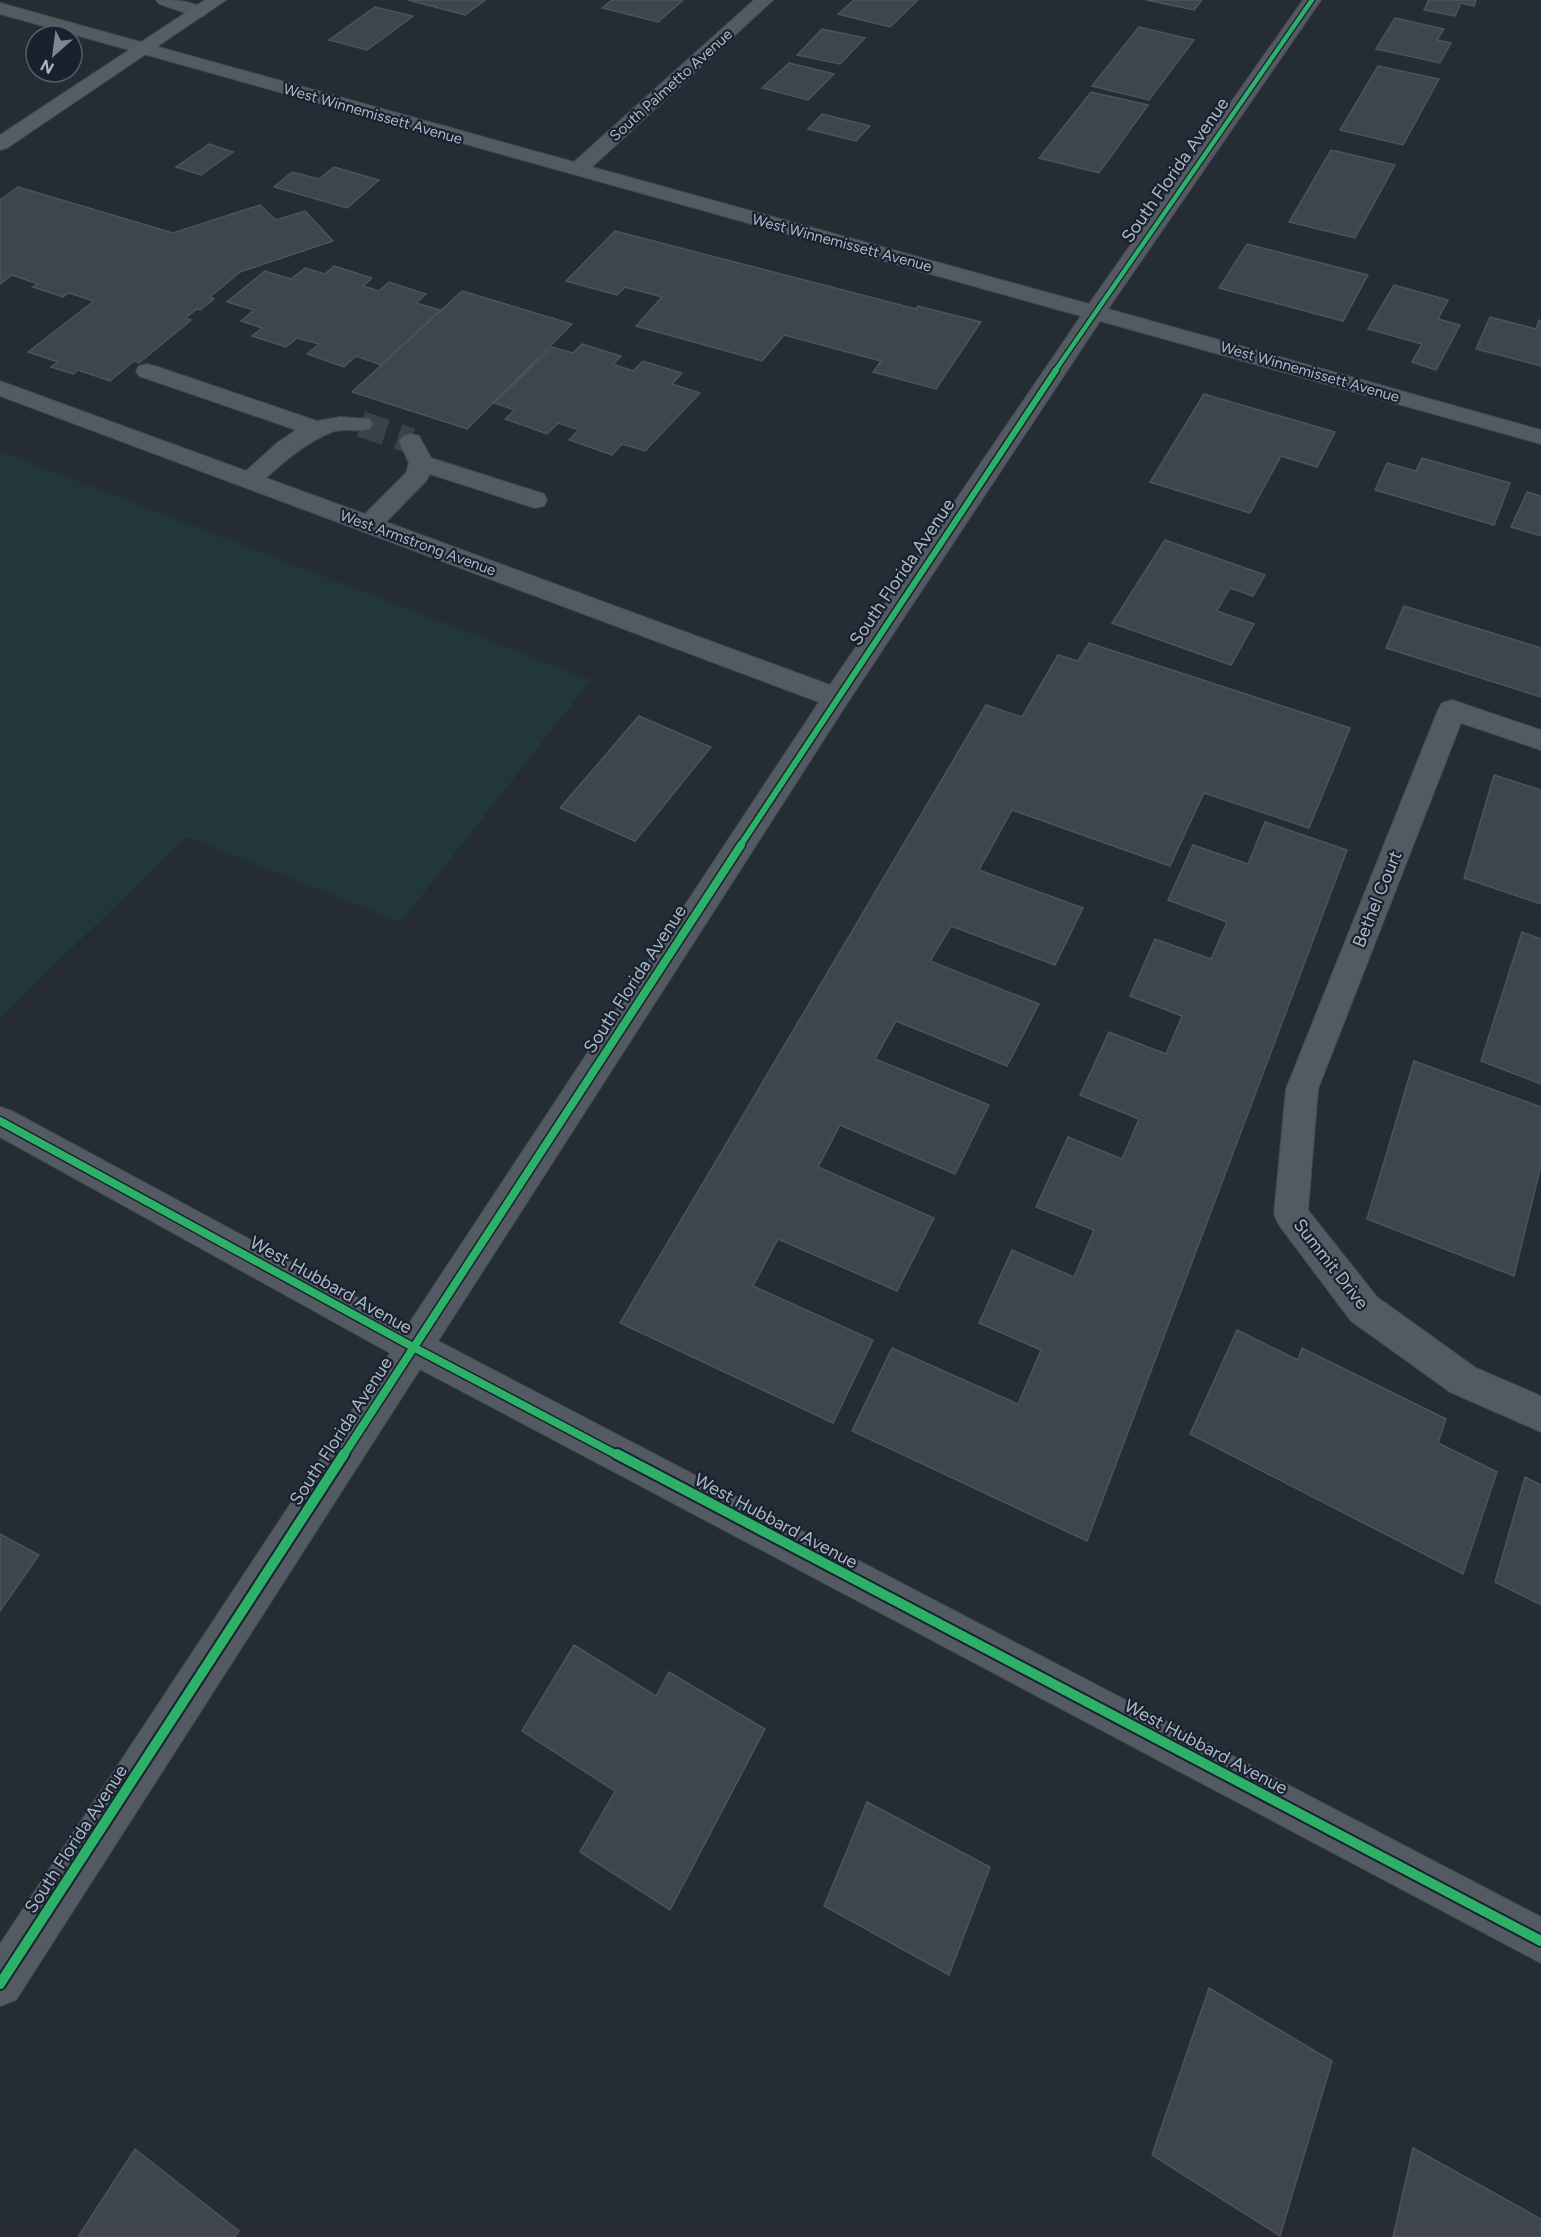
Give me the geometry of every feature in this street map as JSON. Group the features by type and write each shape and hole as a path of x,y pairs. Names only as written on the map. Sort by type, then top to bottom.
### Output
{"main road":[{"path":"0,144 217,0"}],"street":[{"path":"165,0 198,12"},
{"name":"South Palmetto Avenue","path":"577,170 764,0"},
{"name":"South Florida Avenue","path":"0,1984 836,698 1095,312 1312,0"},
{"name":"West Winnemissett Avenue","path":"0,8 142,50 1541,437"},
{"path":"147,370 319,430"},
{"name":"West Armstrong Avenue","path":"0,388 836,698"},
{"path":"249,481 274,457 303,437 329,425 362,424"},
{"path":"369,525 417,476 416,452 535,500"},
{"name":"Bethel Court","path":"1302,1089 1452,710 1541,740"},
{"name":"Summit Drive","path":"1302,1089 1291,1214 1364,1309 1463,1380 1541,1414"},
{"name":"West Hubbard Avenue","path":"0,1121 413,1347 1541,1941"}],"green space":[{"path":"0,451 591,680 401,922 186,837 0,1018"}],"building":[{"path":"408,0 485,0 465,15"},
{"path":"612,0 683,0 658,22 602,8"},
{"path":"854,0 917,1 890,27 838,14"},
{"path":"1146,0 1202,0 1194,10"},
{"path":"1429,0 1476,0 1474,6 1461,3 1455,16 1424,10"},
{"path":"375,7 413,16 367,50 329,40"},
{"path":"1395,18 1444,29 1437,40 1451,43 1440,63 1376,49"},
{"path":"1139,27 1194,40 1149,100 1092,86"},
{"path":"822,29 865,38 840,64 797,55"},
{"path":"789,63 834,74 808,100 762,88"},
{"path":"1378,66 1439,79 1403,145 1340,130"},
{"path":"1091,92 1148,105 1099,173 1039,158"},
{"path":"822,114 870,126 856,141 808,129"},
{"path":"209,144 233,152 201,175 176,167"},
{"path":"1331,150 1395,165 1355,238 1289,222"},
{"path":"334,167 379,180 347,208 274,187 292,172 319,179"},
{"path":"18,187 173,233 260,205 276,220 305,211 333,241 240,272 210,297 214,299 185,318 191,320 139,363 134,361 110,381 78,370 73,374 51,367 58,362 28,352 94,301 69,293 63,297 33,287 38,284 12,275 0,284 0,200"},
{"path":"615,231 916,309 918,306 981,322 936,389 873,372 881,361 784,335 762,361 636,326 662,297 625,287 617,295 566,281"},
{"path":"1247,244 1368,275 1343,321 1219,288"},
{"path":"334,266 372,278 363,286 379,291 389,282 426,294 416,303 441,310 381,365 356,356 344,367 307,354 319,344 297,338 286,347 252,336 262,328 241,321 254,310 227,302 265,271 291,279 305,268 325,274"},
{"path":"1394,285 1448,300 1438,319 1460,325 1436,370 1412,362 1422,344 1368,329"},
{"path":"462,291 572,324 467,429 352,392"},
{"path":"1490,317 1536,329 1539,320 1541,321 1541,366 1476,349"},
{"path":"582,344 621,356 613,364 633,371 643,361 682,373 672,384 700,393 645,451 622,444 612,455 569,440 579,430 558,423 547,434 505,419 515,410 494,403 552,347 573,353"},
{"path":"1204,394 1335,432 1317,467 1281,456 1250,513 1150,482"},
{"path":"1422,458 1510,483 1494,525 1375,490 1387,463 1416,471"},
{"path":"1527,492 1541,496 1541,536 1511,527"},
{"path":"1165,540 1265,575 1253,596 1230,588 1217,611 1254,624 1231,665 1112,623"},
{"path":"1404,606 1541,648 1541,697 1386,648"},
{"path":"1089,643 1350,728 1309,828 1204,793 1170,866 1012,810 979,870 1083,908 1055,965 951,926 930,961 1039,1004 1007,1066 896,1021 875,1059 989,1105 955,1174 840,1125 818,1167 934,1218 897,1291 778,1239 753,1286 873,1340 833,1423 620,1323 986,705 1022,717 1058,655 1078,661"},
{"path":"639,716 711,747 635,841 560,808"},
{"path":"1494,775 1541,790 1541,904 1464,878"},
{"path":"1265,822 1347,850 1087,1541 852,1431 892,1348 1018,1404 1041,1350 979,1323 1012,1250 1074,1277 1094,1230 1036,1207 1068,1137 1122,1159 1139,1119 1080,1095 1109,1032 1166,1054 1182,1016 1130,996 1155,939 1211,959 1227,922 1168,900 1193,845 1248,864"},
{"path":"1522,932 1541,939 1541,1084 1481,1061"},
{"path":"1414,1061 1541,1107 1541,1165 1514,1276 1367,1219"},
{"path":"1237,1330 1298,1360 1302,1348 1446,1419 1438,1443 1497,1472 1463,1574 1190,1434"},
{"path":"1525,1477 1541,1485 1541,1605 1495,1582"},
{"path":"0,1534 39,1555 0,1611"},
{"path":"574,1645 656,1696 669,1672 765,1729 670,1910 580,1852 615,1791 522,1731"},
{"path":"867,1802 990,1867 949,1975 824,1906"},
{"path":"1209,1988 1332,2061 1280,2236 1152,2155"},
{"path":"1413,2148 1541,2219 1541,2237 1393,2237"},
{"path":"135,2149 239,2231 235,2237 78,2237"}],"tunnel":[{"path":"361,424 411,441"}],"cycle path":[{"path":"0,1984 836,698 1095,312 1312,0"},
{"path":"0,1121 413,1347 1541,1941"}]}
